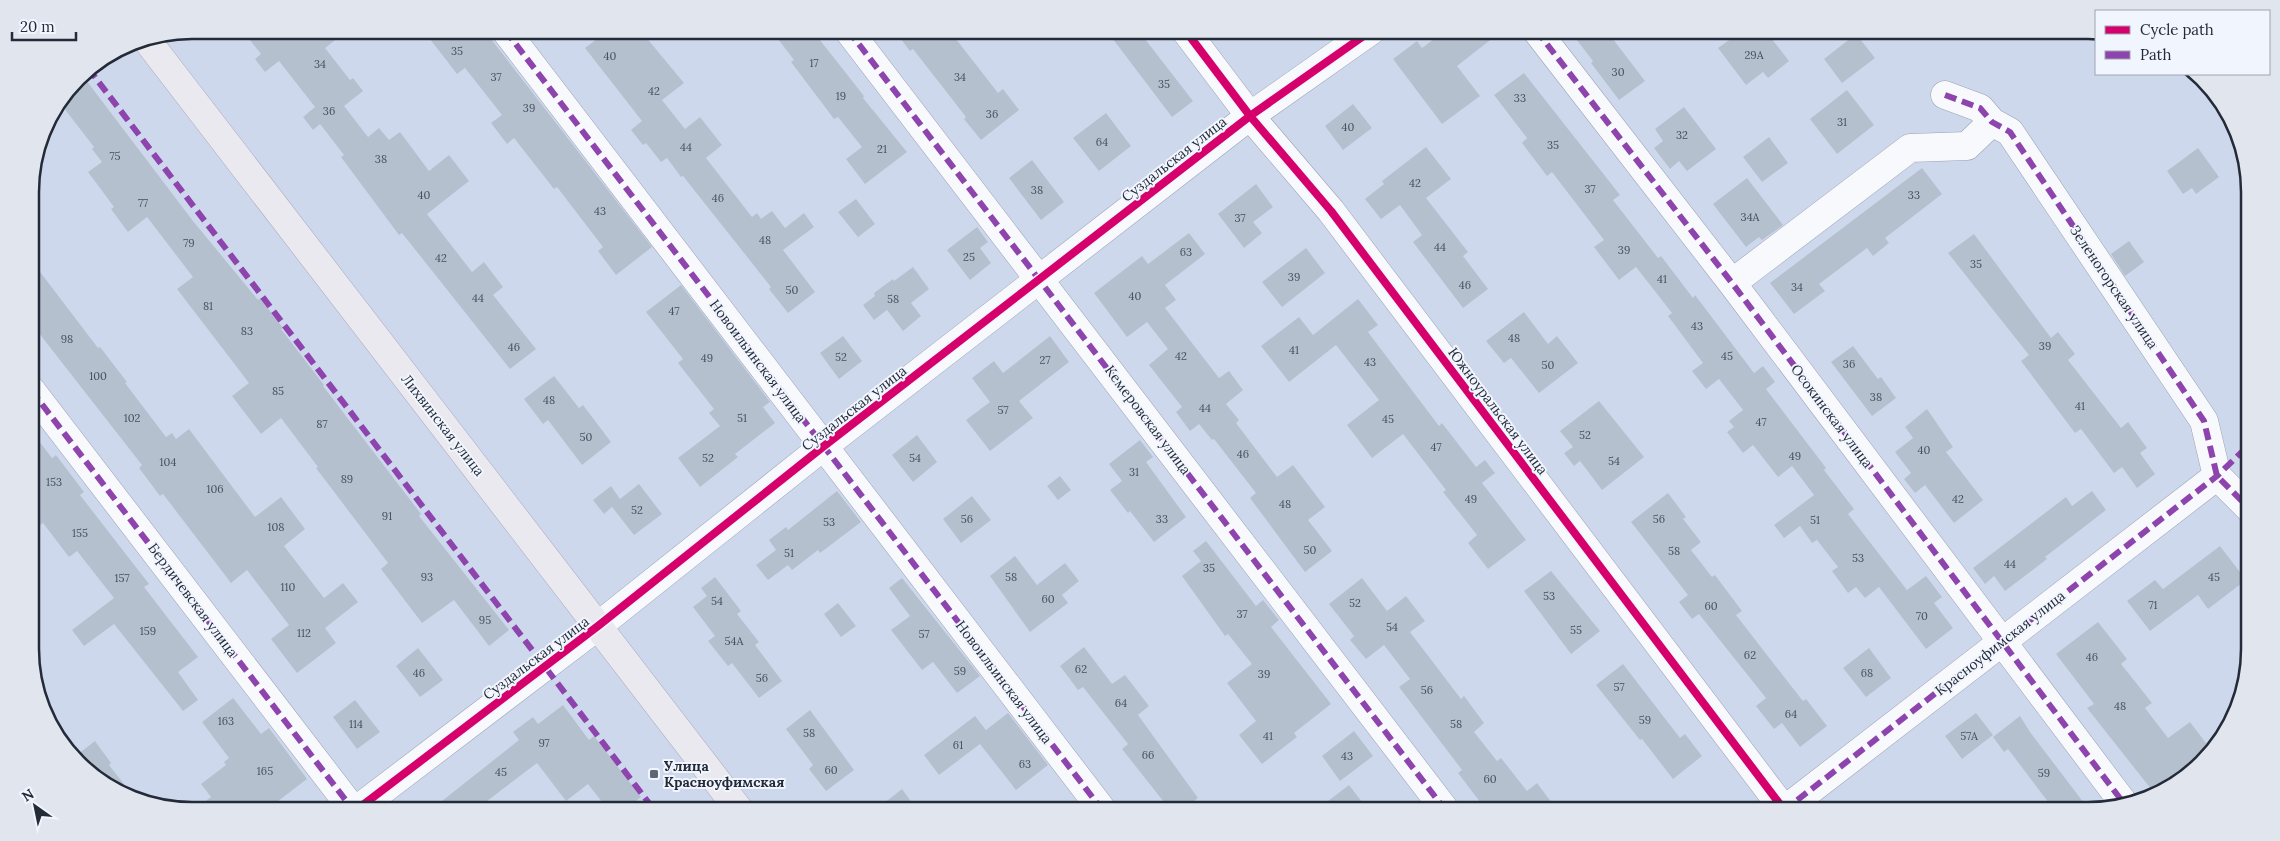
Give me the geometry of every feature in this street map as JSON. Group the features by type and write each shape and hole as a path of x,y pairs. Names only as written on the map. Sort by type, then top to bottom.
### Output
{"main road":[{"name":"Лихвинская улица","path":"151,45 733,802"}],"street":[{"name":"Новоильинская улица","path":"512,39 1096,802"},
{"name":"Кемеровская улица","path":"855,39 1439,802"},
{"name":"Южноуральская улица","path":"1193,39 1250,116 1331,211 1777,802"},
{"name":"Суздальская улица","path":"367,802 598,626 824,446 1250,116 1359,39"},
{"name":"Осокинская улица","path":"1543,39 1732,283 2121,798"},
{"name":"Зеленогорская улица","path":"1945,95 1980,108 1992,122 2010,132 2204,421 2216,476"},
{"path":"1732,283 1910,148 1967,146 1992,122"},
{"name":"Бердичевская улица","path":"39,399 348,802"},
{"path":"2216,476 2241,500"},
{"name":"Красноуфимская улица","path":"1796,802 2216,476"}],"building":[{"path":"249,39 336,39 325,48 350,80 353,78 363,91 344,106 368,137 379,128 389,140 400,132 429,171 449,155 469,181 427,214 472,272 484,262 503,287 493,295 536,349 510,369 402,233 399,235 341,157 344,155 320,124 313,130 303,117 315,107 279,61 265,72 255,59 261,54"},
{"path":"430,39 491,39 652,247 616,275 598,251 603,247 557,187 554,189 514,138 507,144 491,123 502,115 465,68 457,74"},
{"path":"597,39 647,39 684,83 662,100 685,129 700,117 722,145 706,158 752,217 757,213 761,219 772,211 785,228 804,213 814,227 783,250 815,292 788,313 769,289 771,287 683,176 681,177 667,158 661,162 646,143 643,145 631,130 642,121 585,48"},
{"path":"778,39 819,39 864,96 863,98 907,152 865,184 846,159 862,147 838,117 834,119 791,62 794,60"},
{"path":"901,39 956,39 998,93 1003,89 1019,110 981,140 964,119 966,117 913,49 910,51"},
{"path":"1113,39 1145,39 1193,101 1172,117"},
{"path":"1434,39 1492,39 1457,66 1480,96 1442,124 1393,59 1417,41 1422,48"},
{"path":"1576,39 1613,39 1645,81 1619,100 1591,63 1593,61"},
{"path":"1730,39 1772,39 1789,61 1768,78 1763,72 1746,85 1718,48"},
{"path":"1850,39 1860,39 1875,58 1842,83 1824,59"},
{"path":"1524,73 1620,195 1613,200 1658,258 1661,256 1693,298 1695,295 1754,373 1763,366 1775,382 1766,389 1826,468 1824,470 1854,509 1848,514 1907,590 1926,576 1942,597 1934,603 1953,628 1926,649 1879,587 1865,598 1856,587 1848,593 1832,571 1838,567 1817,540 1812,543 1800,526 1784,538 1774,525 1814,495 1792,466 1778,477 1753,445 1743,453 1727,432 1734,427 1729,421 1743,410 1719,379 1706,389 1692,371 1703,363 1668,316 1672,313 1636,267 1619,280 1594,247 1604,240 1552,172 1547,176 1522,143 1527,138 1494,95"},
{"path":"87,81 193,221 258,300 260,298 323,386 421,514 419,516 509,630 489,646 454,600 422,623 381,569 388,563 316,468 318,467 281,418 261,434 232,396 249,383 177,289 193,277 147,217 128,232 111,209 114,207 88,172 102,162 92,149 94,147 64,108 70,98"},
{"path":"1847,90 1874,125 1837,154 1810,119"},
{"path":"1353,104 1372,128 1343,150 1325,126"},
{"path":"1684,107 1716,149 1687,171 1679,161 1670,169 1654,148 1663,141 1655,129"},
{"path":"1106,113 1131,146 1099,171 1073,138"},
{"path":"1769,137 1788,163 1762,182 1743,157"},
{"path":"1426,147 1451,179 1426,198 1468,252 1463,256 1488,289 1463,308 1413,242 1422,235 1400,205 1381,219 1365,199 1384,184 1382,181"},
{"path":"2198,148 2219,177 2196,194 2192,188 2183,194 2167,171"},
{"path":"1032,160 1064,202 1041,220 1009,178"},
{"path":"1922,168 1942,194 1885,238 1889,243 1873,256 1867,248 1819,284 1825,291 1794,314 1770,283"},
{"path":"1747,178 1783,225 1762,240 1759,237 1746,247 1713,204"},
{"path":"1256,184 1273,207 1253,222 1262,233 1244,248 1218,214"},
{"path":"856,199 875,224 858,237 838,212"},
{"path":"977,227 988,242 980,248 991,263 970,280 947,250"},
{"path":"1189,233 1205,254 1165,285 1176,300 1165,308 1219,378 1229,371 1243,390 1226,404 1239,420 1236,423 1277,477 1293,465 1325,507 1308,520 1332,551 1305,572 1250,498 1256,493 1214,439 1212,440 1199,424 1190,431 1176,412 1182,407 1149,365 1168,349 1147,322 1127,337 1094,293 1142,256 1148,264"},
{"path":"1974,234 2051,338 2058,332 2075,354 2068,360 2121,428 2128,422 2147,448 2140,453 2155,474 2137,488 2122,467 2114,473 2081,429 2075,433 2021,361 2029,355 1948,253"},
{"path":"2129,241 2144,262 2125,276 2111,254"},
{"path":"1306,248 1325,273 1282,307 1262,282"},
{"path":"913,267 929,289 911,303 921,316 903,331 887,310 874,320 863,305 875,296 874,293"},
{"path":"39,271 98,348 100,347 127,382 125,383 166,437 172,433 176,439 189,429 255,517 281,497 305,529 284,546 324,598 343,583 358,602 325,628 336,643 297,673 271,639 289,625 247,570 231,583 163,494 160,496 139,468 142,465 39,333"},
{"path":"681,285 770,402 763,407 775,423 735,454 738,457 700,487 678,458 720,426 709,413 714,409 678,363 683,359 646,312"},
{"path":"1358,299 1378,325 1368,332 1439,426 1442,423 1476,467 1485,460 1495,473 1482,483 1526,540 1488,569 1468,543 1477,535 1443,492 1446,490 1403,434 1372,458 1347,425 1379,400 1336,345 1289,382 1261,346 1299,317 1313,335"},
{"path":"1524,312 1548,344 1557,336 1578,363 1539,393 1511,358 1504,363 1486,341"},
{"path":"843,336 862,361 839,379 820,353"},
{"path":"1050,336 1069,362 1019,401 1033,418 990,451 966,420 990,402 972,378 994,361 1003,373"},
{"path":"1853,346 1878,379 1881,377 1896,398 1872,416 1831,362"},
{"path":"554,376 579,408 583,405 611,442 582,465 548,420 543,424 524,399"},
{"path":"1599,401 1644,457 1602,490 1580,461 1574,466 1564,453 1573,447 1560,431"},
{"path":"1927,409 1953,447 1946,452 1983,500 1954,523 1925,485 1915,493 1904,479 1911,473 1895,452 1913,438 1905,427"},
{"path":"917,435 937,462 913,482 892,455"},
{"path":"1140,440 1153,457 1146,462 1186,517 1154,542 1130,511 1128,513 1110,490 1122,481 1109,464"},
{"path":"39,441 52,458 56,455 84,492 80,495 149,584 144,587 198,657 178,672 198,700 183,711 114,624 84,646 72,630 114,598 77,551 69,557 43,523 39,526"},
{"path":"1060,476 1071,490 1058,500 1047,486"},
{"path":"639,484 662,514 634,535 612,507 604,514 593,500 611,486 620,499"},
{"path":"837,491 861,522 820,553 818,550 792,570 788,565 768,580 756,565 776,550 769,540 786,527 788,530"},
{"path":"2092,491 2106,510 2005,591 1994,576 1985,584 1973,568 2066,497 2072,506"},
{"path":"1668,493 1686,517 1683,519 1701,542 1691,550 1712,577 1715,575 1742,611 1736,615 1803,701 1806,699 1827,726 1800,747 1782,723 1774,729 1756,706 1766,698 1699,614 1692,619 1679,602 1688,595 1631,522"},
{"path":"972,496 991,520 961,543 943,519"},
{"path":"1206,541 1256,606 1263,600 1279,620 1271,627 1331,704 1294,733 1297,737 1262,764 1239,735 1256,721 1227,683 1252,664 1228,634 1225,636 1182,576 1201,561 1193,551"},
{"path":"2220,546 2241,573 2241,584 2208,609 2198,595 2150,631 2127,601 2155,580 2163,589"},
{"path":"1015,556 1037,585 1065,563 1079,581 1062,595 1068,603 1030,632 990,576"},
{"path":"1551,571 1600,631 1571,654 1524,591"},
{"path":"715,577 741,611 737,614 759,642 755,645 782,681 759,698 732,663 728,666 708,641 715,636 693,607 707,596 701,588"},
{"path":"902,578 980,676 957,693 933,662 922,670 891,630 910,616 889,588"},
{"path":"1362,578 1387,611 1406,596 1425,621 1410,632 1461,699 1464,696 1484,723 1474,732 1497,761 1501,758 1527,791 1537,783 1551,802 1480,802 1458,773 1462,770 1399,687 1410,679 1384,645 1366,659 1350,640 1354,636 1329,604"},
{"path":"838,603 856,626 841,637 824,614"},
{"path":"2098,622 2127,659 2121,664 2152,703 2145,708 2168,738 2190,722 2208,746 2182,771 2151,789 2087,708 2094,704 2056,654"},
{"path":"1084,647 1112,684 1125,675 1149,706 1138,715 1198,798 1193,802 1164,802 1122,749 1128,744 1083,687 1078,690 1060,666"},
{"path":"418,648 443,680 420,697 396,666"},
{"path":"1869,648 1891,678 1866,697 1843,668"},
{"path":"1623,664 1680,738 1685,734 1702,756 1673,779 1596,685"},
{"path":"233,698 261,734 269,728 307,779 277,802 205,802 211,797 201,784 226,765 224,762 229,758 202,722"},
{"path":"355,700 380,732 357,749 333,717"},
{"path":"563,705 589,740 594,736 641,797 635,802 602,802 588,784 566,801 537,763 486,802 443,802 519,740 513,732 533,717 538,724"},
{"path":"810,710 854,770 826,791 809,769 813,765 786,729"},
{"path":"1008,713 1048,765 1016,790 980,744 939,775 924,755 975,716 986,730"},
{"path":"1976,713 1993,735 1962,759 1945,736"},
{"path":"2020,716 2083,802 2048,802 2008,749 2004,752 1993,737"},
{"path":"1354,731 1373,756 1340,781 1322,756"},
{"path":"95,741 111,763 109,765 127,788 107,777 80,753"},
{"path":"1349,785 1362,802 1327,802"},
{"path":"902,789 911,802 885,802"}],"marked path":[{"path":"512,39 1096,802"},
{"path":"855,39 1439,802"},
{"path":"1543,39 1732,283 2120,799"},
{"path":"93,75 648,802"},
{"path":"1945,95 1980,108 1992,122 2010,132 2204,421 2217,476 2241,500"},
{"path":"39,400 347,802"},
{"path":"1795,802 2217,476 2241,453"}],"cycle path":[{"path":"1192,39 1250,116 1331,211 1778,802"},
{"path":"367,802 598,626 824,446 1250,116 1359,39"}],"place":[{"name":"Улица Красноуфимская","path":"654,774"}]}
